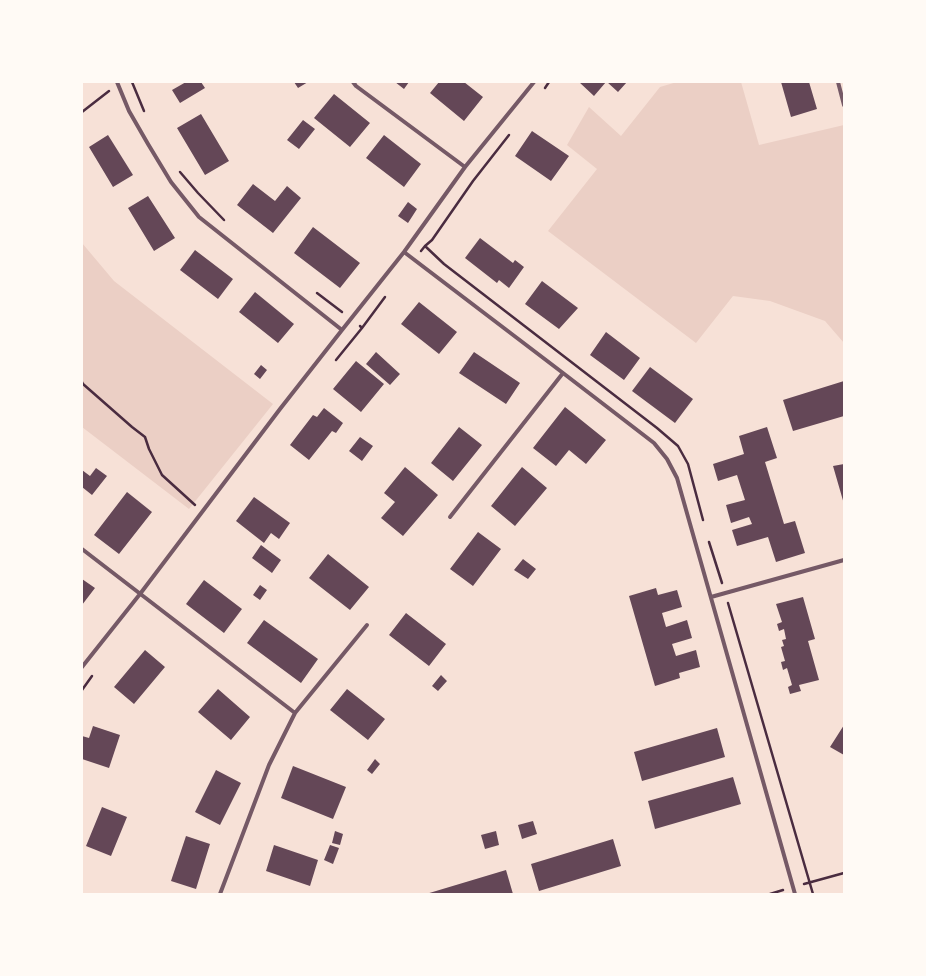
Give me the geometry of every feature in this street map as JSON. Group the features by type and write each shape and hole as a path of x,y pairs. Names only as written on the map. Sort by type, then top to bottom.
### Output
{"street":[{"path":"353,82 356,86 465,167"},
{"path":"82,667 140,594 280,409 404,252 465,167 534,82"},
{"path":"838,82 844,105"},
{"path":"118,83 129,111 148,144 171,182 199,217 342,330"},
{"path":"404,252 654,443 667,459 677,478 795,894"},
{"path":"450,517 563,373"},
{"path":"82,549 295,713"},
{"path":"711,597 844,560"},
{"path":"220,894 269,765 295,713 367,625"}],"path":[{"path":"545,88 549,82"},
{"path":"82,112 118,83"},
{"path":"425,246 432,240 472,181 511,132"},
{"path":"82,382 145,437 149,449 162,475 202,512"},
{"path":"770,894 844,873"}],"shaded area":[{"path":"677,82 741,82 759,145 844,125 844,343 825,321 770,301 733,296 696,343 548,231 597,169 567,145 589,107 621,136 660,87"},
{"path":"82,243 114,281 273,404 189,509 82,427"}],"building":[{"path":"186,82 201,82 205,88 180,103 172,90"},
{"path":"294,82 308,82 298,88"},
{"path":"395,82 409,82 404,89"},
{"path":"439,82 464,82 483,97 464,121 430,93"},
{"path":"579,82 606,82 594,96"},
{"path":"607,82 627,82 618,92"},
{"path":"781,82 809,82 817,109 791,117"},
{"path":"334,94 370,123 350,147 314,118"},
{"path":"201,114 229,161 205,175 177,128"},
{"path":"303,120 315,129 299,149 287,140"},
{"path":"532,131 569,156 551,181 515,156"},
{"path":"108,135 133,175 113,187 89,147"},
{"path":"384,135 421,164 404,187 366,158"},
{"path":"253,184 275,201 287,186 301,198 273,233 237,205"},
{"path":"148,196 175,238 154,251 128,208"},
{"path":"408,202 417,209 408,223 398,216"},
{"path":"313,227 360,263 340,288 294,253"},
{"path":"480,238 513,263 515,260 524,267 509,288 499,280 497,283 465,258"},
{"path":"195,250 233,279 218,299 180,270"},
{"path":"542,281 578,308 559,329 525,304"},
{"path":"255,292 294,324 278,343 239,312"},
{"path":"419,302 457,332 439,354 401,324"},
{"path":"606,332 640,358 624,380 590,355"},
{"path":"376,352 400,374 390,385 366,364"},
{"path":"474,352 520,383 506,404 459,373"},
{"path":"356,361 384,384 361,412 333,389"},
{"path":"261,365 267,370 260,379 254,374"},
{"path":"650,367 693,399 675,423 632,391"},
{"path":"844,381 844,416 793,431 783,400"},
{"path":"565,407 606,440 586,464 569,450 556,466 533,448"},
{"path":"324,408 343,423 336,433 332,431 309,460 290,445 313,415 317,417"},
{"path":"459,427 482,445 453,481 431,463"},
{"path":"767,427 777,458 765,462 784,524 795,521 805,553 776,562 768,537 737,546 732,530 752,524 749,517 731,523 726,505 745,500 737,475 718,481 713,464 744,454 739,436"},
{"path":"360,437 373,446 362,461 349,451"},
{"path":"844,464 844,504 833,466"},
{"path":"405,467 438,495 403,536 381,518 395,502 384,493"},
{"path":"522,467 547,488 515,526 491,506"},
{"path":"96,468 107,476 92,495 82,487 82,470 90,476"},
{"path":"127,492 152,512 119,554 94,535"},
{"path":"254,497 290,523 279,539 271,533 264,543 236,521"},
{"path":"478,532 501,549 473,586 450,569"},
{"path":"261,545 281,560 272,573 252,558"},
{"path":"328,554 369,587 350,610 309,578"},
{"path":"523,559 536,569 528,579 514,570"},
{"path":"82,579 95,588 82,605"},
{"path":"204,580 242,609 224,633 186,604"},
{"path":"260,585 267,590 260,600 253,595"},
{"path":"656,588 658,595 677,590 682,607 662,613 666,627 687,620 692,638 672,644 676,656 696,650 700,667 679,673 680,678 655,686 629,596"},
{"path":"803,597 815,639 808,641 819,680 799,685 801,691 790,694 788,687 792,685 787,668 783,670 781,662 785,661 781,647 784,646 782,640 786,639 784,629 779,631 777,624 782,622 776,604"},
{"path":"406,613 446,644 429,666 389,635"},
{"path":"264,620 318,659 301,683 247,643"},
{"path":"145,650 165,667 134,704 114,687"},
{"path":"441,675 447,681 438,691 432,686"},
{"path":"218,689 250,717 231,740 198,712"},
{"path":"347,689 385,719 368,740 330,710"},
{"path":"844,725 844,755 830,747"},
{"path":"93,726 120,735 109,768 82,759 82,736 89,738"},
{"path":"717,728 725,757 642,781 634,752"},
{"path":"375,759 380,764 372,774 367,770"},
{"path":"293,766 346,787 333,819 281,798"},
{"path":"216,770 241,783 220,825 195,812"},
{"path":"733,777 741,804 655,829 648,801"},
{"path":"102,807 127,817 111,856 86,846"},
{"path":"533,821 537,834 522,839 518,825"},
{"path":"335,831 343,834 340,845 332,843"},
{"path":"496,831 499,845 485,849 481,835"},
{"path":"186,836 210,844 196,889 171,881"},
{"path":"613,839 621,866 539,891 531,864"},
{"path":"274,845 318,860 310,886 266,871"},
{"path":"330,845 339,848 333,864 324,860"},
{"path":"506,870 513,894 426,894"}]}
